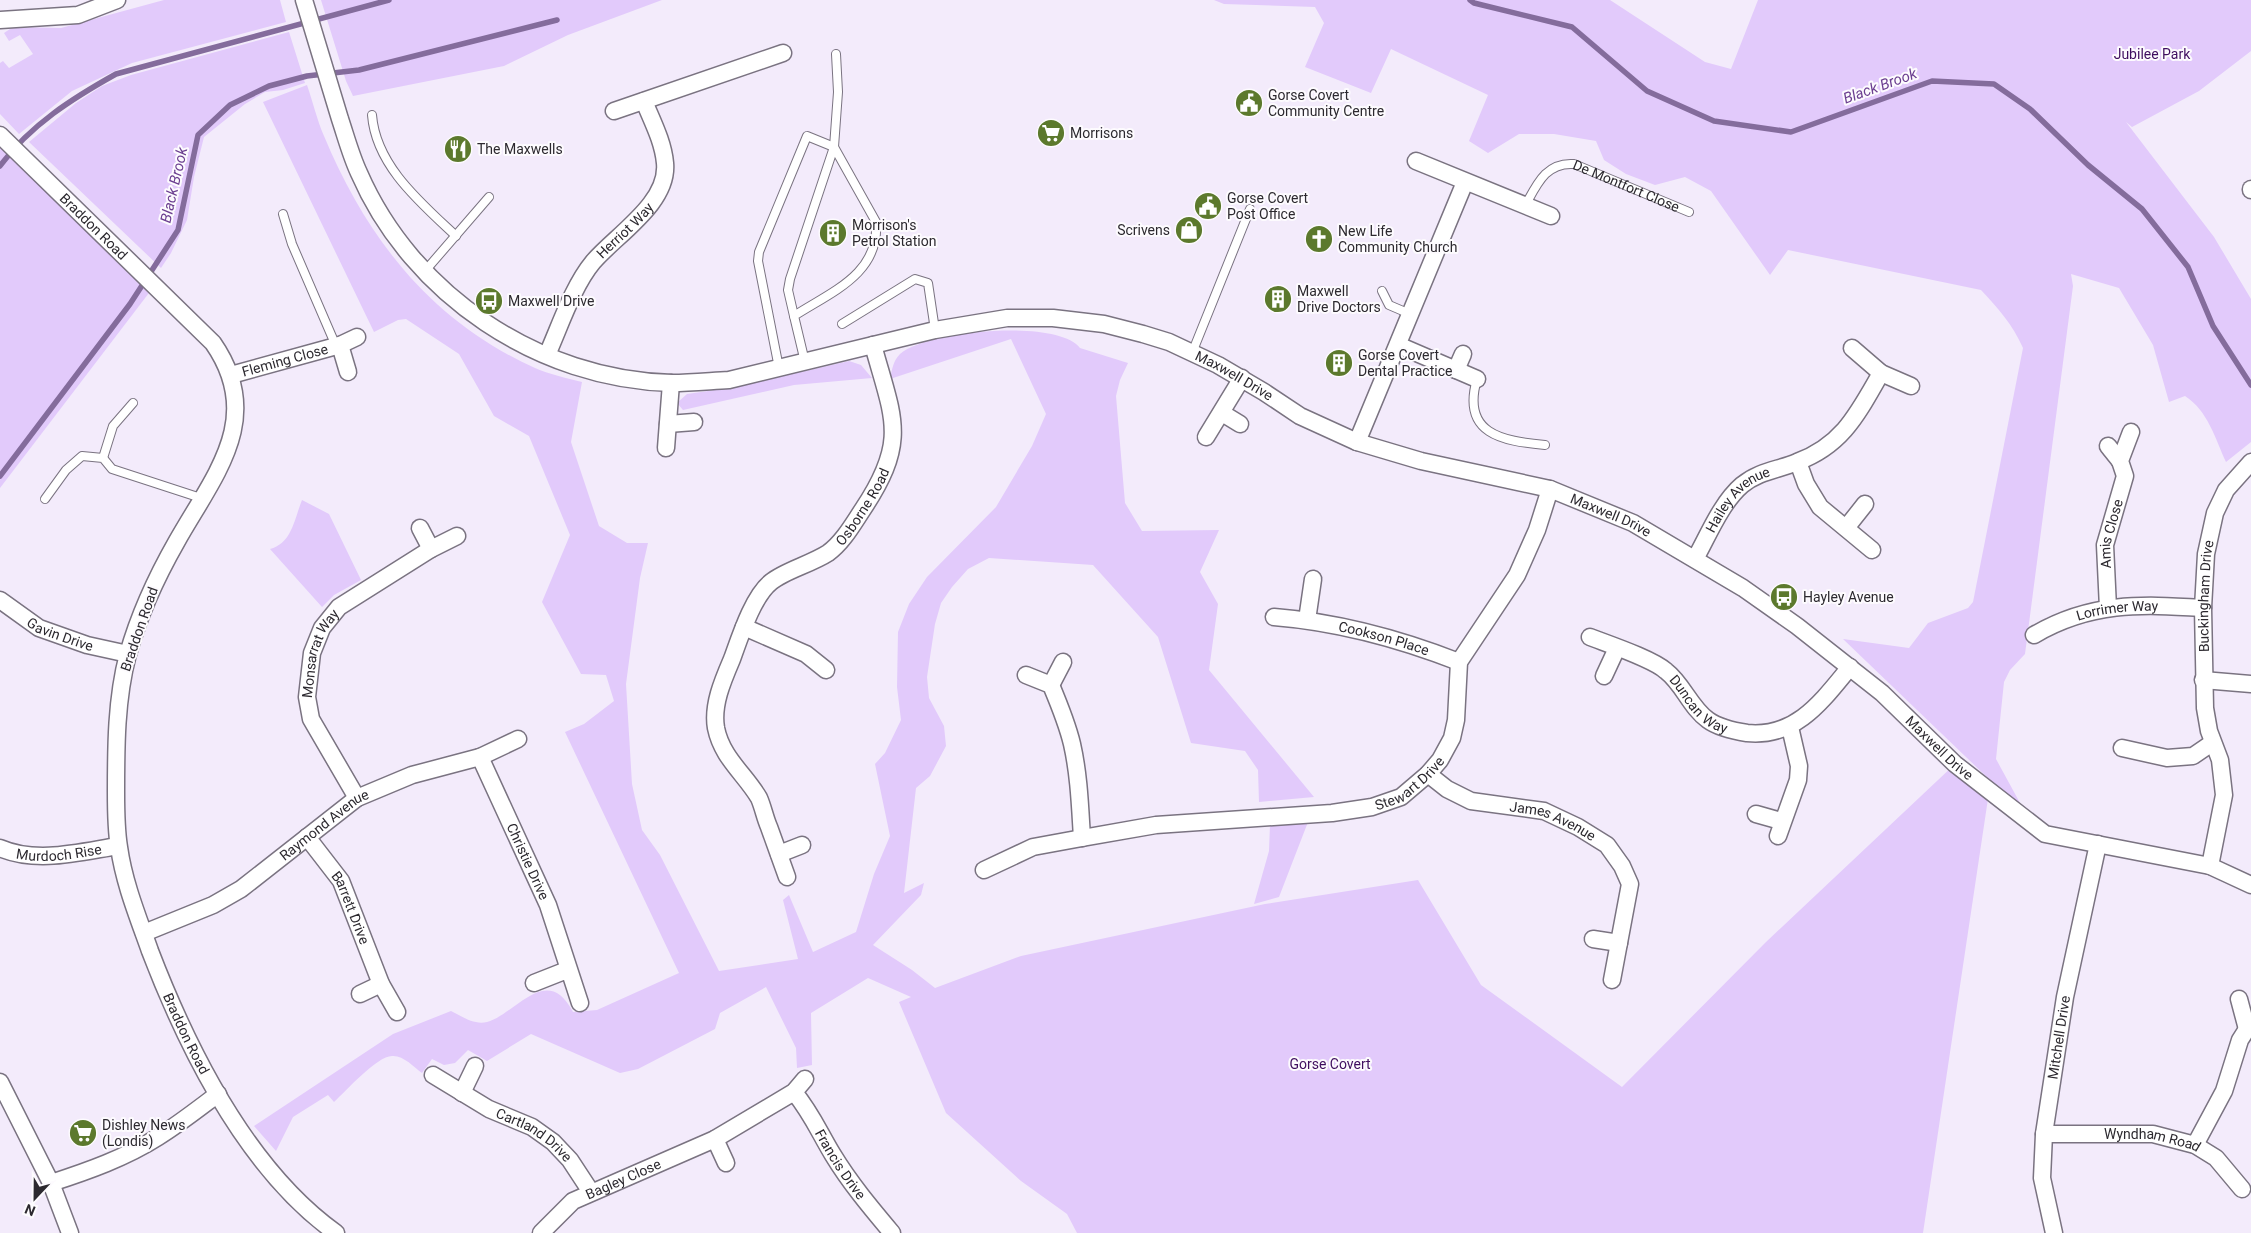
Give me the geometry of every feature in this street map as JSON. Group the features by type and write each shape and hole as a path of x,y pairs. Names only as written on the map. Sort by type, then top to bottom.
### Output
{"street":[{"path":"0,20 78,15 117,0"},
{"name":"Maxwell Drive","path":"304,0 358,172 374,203 396,237 425,271 465,309 501,333 547,355 578,366 623,377 670,383 729,380 935,330 1007,318 1053,318 1119,327 1169,342 1242,378 1300,416 1357,442 1431,463 1550,489 1633,523 1695,559 1782,615 1882,693 1955,764 2045,834 2210,866 2251,885"},
{"path":"614,111 784,53"},
{"name":"Herriot Way","path":"547,355 583,278 593,263 644,212 657,195 663,180 665,164 660,140 644,101"},
{"name":"Braddon Road","path":"0,135 156,285 213,343 225,361 231,375 236,413 234,431 221,466 161,570 128,654 121,691 118,725 116,798 118,846 127,885 167,994 218,1094 259,1157 285,1188 336,1233"},
{"path":"1416,161 1551,216"},
{"path":"1357,442 1395,341 1410,314 1465,182"},
{"name":"Fleming Close","path":"231,375 338,345 357,337"},
{"path":"1395,341 1477,379"},
{"name":"Fleming Close","path":"338,345 348,372"},
{"name":"Osborne Road","path":"787,877 759,799 729,759 716,728 719,695 744,626 763,590 772,581 811,563 830,551 846,534 872,494 889,462 894,433 893,418 873,345"},
{"path":"1852,348 1881,373 1911,386"},
{"path":"1456,370 1462,354"},
{"name":"Hailey Avenue","path":"1695,559 1723,509 1741,486 1765,470 1798,462 1823,449 1847,430 1881,373"},
{"path":"1206,437 1242,378"},
{"path":"666,448 670,383"},
{"path":"1222,413 1240,424"},
{"path":"668,424 694,422"},
{"name":"Amis Close","path":"2108,608 2105,545 2125,476 2120,461 2131,432"},
{"path":"2108,446 2120,461"},
{"path":"1798,462 1806,484 1820,507 1872,550"},
{"name":"Buckingham Drive","path":"2210,866 2224,795 2220,760 2212,743 2205,708 2203,608 2206,554 2215,513 2226,490 2246,467"},
{"path":"1459,662 1517,575 1537,530 1550,489"},
{"path":"1846,528 1865,504"},
{"path":"420,528 431,550"},
{"name":"Monsarrat Way","path":"357,798 311,719 307,697 312,653 322,628 339,607 457,536"},
{"path":"1307,620 1313,579"},
{"name":"Gavin Drive","path":"0,600 39,628 87,645 128,654"},
{"name":"Lorrimer Way","path":"2034,635 2053,624 2083,612 2108,608 2158,605 2203,608"},
{"name":"Cookson Place","path":"1274,617 1307,620 1417,646 1459,662"},
{"path":"744,626 806,654 826,670"},
{"name":"Duncan Way","path":"1590,637 1665,669 1679,682 1707,720 1721,727 1754,734 1790,727 1806,716 1822,701 1850,667"},
{"path":"1604,676 1618,648"},
{"path":"1063,662 1051,684 1072,743 1078,778 1082,838"},
{"name":"Stewart Drive","path":"984,870 1033,847 1082,838 1156,826 1332,813 1372,807 1400,797 1428,774 1444,752 1456,720 1459,662"},
{"path":"1026,675 1051,684"},
{"path":"2203,680 2251,684"},
{"path":"1756,814 1780,828 1798,780 1799,766 1790,727"},
{"name":"Raymond Avenue","path":"144,933 213,905 240,889 357,798 412,775 480,757 518,739"},
{"path":"2122,748 2167,758 2193,756 2212,743"},
{"name":"Christie Drive","path":"480,757 548,904 580,1003"},
{"name":"James Avenue","path":"1428,774 1447,789 1471,801 1544,811 1578,827 1607,845 1622,866 1630,884 1626,916 1612,980"},
{"name":"Barrett Drive","path":"307,837 341,881 381,984 397,1012"},
{"name":"Mitchell Drive","path":"2054,1233 2042,1178 2044,1134 2065,997 2098,844"},
{"path":"779,854 802,845"},
{"name":"Murdoch Rise","path":"0,848 35,856 68,854 118,846"},
{"path":"1593,938 1619,942"},
{"path":"534,983 568,970"},
{"path":"360,994 381,984"},
{"path":"2195,1145 2224,1090 2240,1040 2249,1029 2238,999"},
{"path":"462,1093 475,1066"},
{"name":"Cartland Drive","path":"433,1075 489,1109 532,1127 553,1142 570,1160 590,1192"},
{"name":"Bagley Close","path":"541,1233 573,1201 716,1139 794,1092 805,1079"},
{"path":"0,1082 51,1184 70,1233"},
{"name":"Francis Drive","path":"794,1092 812,1114 833,1155 859,1194 892,1233"},
{"path":"51,1184 130,1153 158,1137 218,1094"},
{"name":"Wyndham Road","path":"2044,1134 2153,1134 2195,1145 2216,1158 2242,1189"},
{"path":"716,1139 726,1163"}],"lane":[{"path":"805,362 788,290 834,147 838,92 836,54"},
{"path":"372,115 373,132 380,148 406,187 456,236"},
{"path":"779,368 759,271 759,252 807,136 834,147 876,222 877,236 868,263 858,274 794,316"},
{"name":"De Montfort Close","path":"1524,206 1541,176 1552,168 1565,163 1574,164 1689,212"},
{"path":"425,271 489,197"},
{"path":"1192,352 1250,210"},
{"path":"283,214 292,244 338,345"},
{"path":"842,324 915,279 928,283 935,330"},
{"path":"1382,291 1390,305 1410,314"},
{"path":"1477,379 1472,404 1475,417 1482,426 1502,438 1545,445"},
{"path":"103,458 113,426 133,403"},
{"path":"45,500 66,470 82,456 103,458 112,469 204,498"}],"green space":[{"path":"164,0 280,0 286,22 132,63 72,91 19,134 0,114 0,63 3,61 9,68 33,54 20,35 9,41 4,33 13,27 61,28"},
{"path":"321,0 662,0 568,35 504,66 353,96 346,81"},
{"name":"Jubilee Park","path":"1214,0 1610,0 1705,62 1731,69 1758,0 2251,0 2251,51 2199,91 2132,127 2126,122 2214,237 2251,299 2251,442 2226,462 2200,409 2185,396 2169,402 2153,345 2119,288 2071,274 2073,286 2025,654 2010,670 2004,682 1996,759 2020,803 2016,805 1843,639 1909,648 1928,623 1968,608 1973,602 2023,348 2005,317 1981,290 1788,250 1770,275 1711,191 1685,177 1655,185 1626,174 1604,160 1596,141 1554,134 1519,134 1488,153 1469,141 1488,95 1391,49 1371,93 1305,67 1324,23 1315,7 1224,4"},
{"path":"289,32 305,83 283,90 265,92 245,104 204,137 194,177 187,220 171,253 161,268 29,142 76,103 102,86 131,75"},
{"name":"Gorse Covert","path":"307,85 322,130 341,174 360,209 382,242 407,273 434,301 464,326 498,349 540,370 582,382 571,442 599,526 627,543 648,543 640,578 626,684 632,784 642,830 660,855 719,971 798,959 783,900 789,895 813,952 856,932 874,874 890,836 875,764 885,753 901,720 897,687 898,632 909,604 927,577 996,507 1032,446 1046,414 1011,339 890,379 896,360 900,354 914,346 962,334 991,331 1046,333 1067,339 1080,348 1128,363 1120,380 1116,396 1125,503 1142,531 1219,530 1200,572 1218,604 1209,670 1314,797 1259,802 1258,770 1245,751 1191,743 1158,637 1093,565 989,558 968,569 941,603 935,624 927,677 929,698 944,726 946,746 930,776 916,788 904,893 924,883 921,895 873,945 912,970 935,988 1021,956 1265,904 1418,880 1481,985 1622,1087 1766,942 1955,764 1989,792 1923,1233 1077,1233 1067,1214 1021,1181 946,1113 899,1002 911,997 868,978 811,1013 812,1065 797,1068 796,1048 766,987 720,1013 715,1029 638,1069 620,1073 531,1034 487,1061 468,1050 455,1063 444,1065 432,1059 422,1073 400,1057 392,1056 386,1058 370,1068 334,1102 328,1095 293,1117 276,1151 254,1126 393,1034 451,1011 473,1021 487,1022 531,995 542,991 553,991 563,998 573,1012 597,1010 679,973 565,732 584,724 614,701 606,675 581,674 542,602 570,535 529,436 494,416 459,354 406,319 398,320 374,332 263,102"},
{"path":"0,135 155,285 0,488"},
{"path":"849,361 861,365 872,378 794,385 683,410 677,403 687,394 748,384"},
{"path":"302,500 329,514 361,580 334,595 322,607 270,549 283,542 288,536"},
{"path":"1308,822 1279,897 1254,904 1269,851 1270,825"}],"waterway":[{"name":"Black Brook","path":"0,166 12,151 39,125 68,103 116,74 389,0"},
{"name":"Black Brook","path":"1470,0 1474,3 1572,27 1647,91 1714,121 1791,132 1932,81 1994,84 2030,109 2088,165 2142,209 2188,267 2213,326 2251,385"},
{"name":"Black Brook","path":"0,476 130,304 178,230 198,135 230,105 269,86 307,76 359,70 557,20"}],"place":[{"name":"Gorse Covert Community Centre","path":"1249,103"},
{"name":"Morrisons","path":"1051,133"},
{"name":"The Maxwells","path":"458,149"},
{"name":"Gorse Covert Post Office","path":"1208,206"},
{"name":"Scrivens","path":"1189,230"},
{"name":"Morrison's Petrol Station","path":"833,233"},
{"name":"New Life Community Church","path":"1319,239"},
{"name":"Maxwell Drive Doctors","path":"1278,299"},
{"name":"Maxwell Drive","path":"489,301"},
{"name":"Gorse Covert Dental Practice","path":"1339,363"},
{"name":"Hayley Avenue","path":"1784,597"},
{"name":"Dishley News (Londis)","path":"83,1133"}]}
